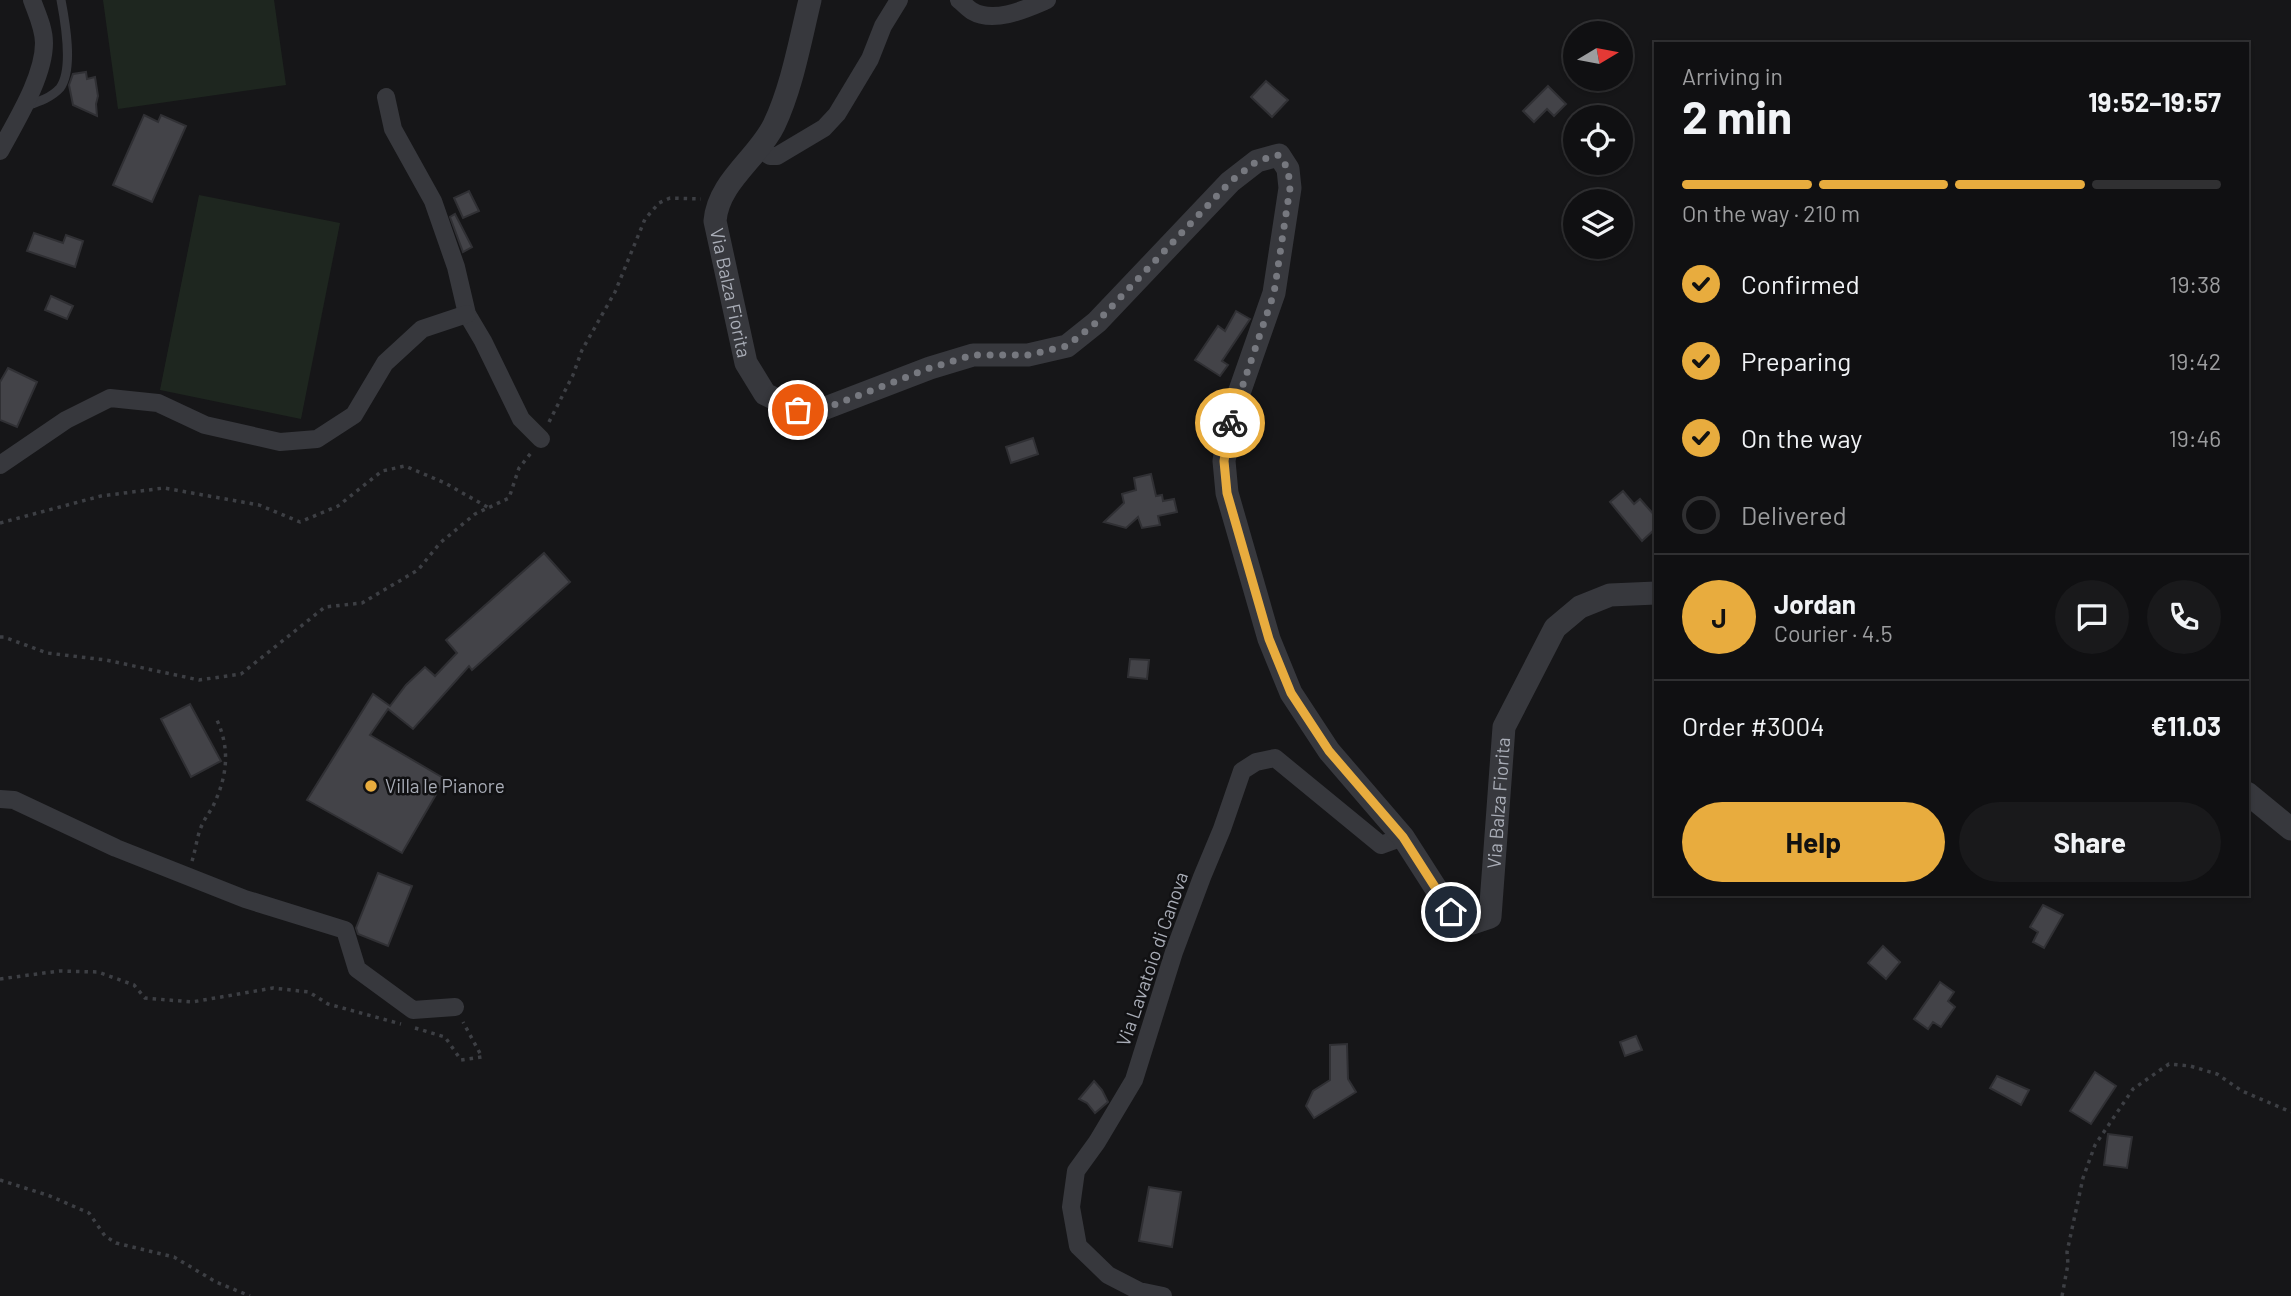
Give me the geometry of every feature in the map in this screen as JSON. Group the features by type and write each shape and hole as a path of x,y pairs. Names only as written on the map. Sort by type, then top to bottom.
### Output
{"street":[{"path":"0,151 24,106 44,45 41,25 32,0"},
{"name":"Via Balza Fiorita","path":"810,0 781,110 761,149 742,167 721,201 716,210 715,221 746,363 765,394 798,410 823,409 930,368 973,355 1028,355 1067,346 1097,322 1230,182 1257,161 1279,155 1288,169 1290,188 1274,293 1231,416 1224,461 1227,493 1269,639 1291,693 1329,751 1403,837 1451,912 1472,923 1490,918 1504,727 1555,628 1580,607 1610,595 1654,593"},
{"path":"761,149 770,156 777,156 824,128 837,114 870,59 883,26 898,0"},
{"path":"959,0 972,11 999,15 1015,13 1047,0"},
{"path":"386,97 393,129 433,201 456,267 467,314 484,341 521,419 541,439"},
{"path":"0,465 66,420 110,398 158,403 205,425 280,442 317,439 354,415 385,363 422,329 467,314"},
{"name":"Via Lavatoio di Canova","path":"1163,1296 1139,1291 1108,1275 1078,1246 1071,1207 1076,1171 1097,1142 1134,1080 1174,952 1223,829 1242,771 1256,762 1275,758 1381,845 1403,837"},
{"path":"2249,795 2291,829"},
{"path":"0,799 14,800 116,848 245,899 345,930 357,969 413,1010 455,1007"}],"lane":[{"path":"24,106 44,100 61,86 68,49 61,0"}],"path":[{"path":"0,638 4,637 47,653 106,660 199,680 241,674 325,607 362,603 418,570 440,543 475,514 509,498 519,468 541,439 573,376 582,350 615,292 645,219 659,202 670,198 721,201"},
{"path":"0,523 101,496 164,488 259,505 300,522 338,506 382,471 405,466 446,483 489,508"},
{"path":"188,876 202,824 214,805 224,769 227,751 216,718"},
{"path":"0,979 59,971 98,972 134,985 145,998 192,1002 273,988 309,992 328,1003 445,1037 461,1060 482,1058 455,1007"},
{"path":"2062,1296 2068,1264 2067,1252 2082,1178 2095,1145 2133,1089 2169,1064 2190,1066 2217,1074 2242,1090 2291,1112"},
{"path":"0,1180 50,1196 89,1213 105,1236 116,1243 174,1257 216,1282 250,1296"}],"shaded area":[{"path":"103,0 274,0 286,85 118,109"},
{"path":"199,195 340,223 301,419 160,390"}],"building":[{"path":"86,72 87,79 95,77 97,116 73,105 69,85 73,74"},
{"path":"1266,81 1288,100 1272,117 1251,97"},
{"path":"1548,86 1566,104 1554,116 1547,109 1534,122 1523,111"},
{"path":"144,115 158,122 161,115 186,126 152,202 113,185"},
{"path":"469,191 479,211 463,218 454,198"},
{"path":"455,214 472,247 463,252 450,217"},
{"path":"34,233 63,243 66,235 83,241 75,267 27,251"},
{"path":"51,296 73,306 67,319 45,310"},
{"path":"1236,311 1250,319 1222,361 1228,365 1220,376 1195,360 1218,326 1225,331"},
{"path":"8,368 37,382 17,427 0,420 0,382"},
{"path":"1033,438 1038,454 1011,463 1006,447"},
{"path":"1151,474 1156,496 1162,495 1163,501 1174,499 1177,512 1158,516 1160,525 1142,528 1138,517 1126,528 1104,522 1124,503 1122,494 1136,490 1134,478"},
{"path":"1623,491 1634,504 1640,499 1654,515 1654,530 1642,541 1610,502"},
{"path":"544,553 570,582 472,670 469,666 413,729 388,709 370,735 445,779 402,853 307,800 373,694 390,706 406,685 425,667 435,676 457,653 446,640"},
{"path":"1130,659 1149,660 1147,679 1128,677"},
{"path":"190,704 221,761 191,777 161,719"},
{"path":"378,873 412,886 388,946 358,934 356,928"},
{"path":"2043,905 2063,915 2044,948 2033,942 2038,932 2030,927"},
{"path":"1883,946 1900,962 1886,979 1868,963"},
{"path":"1940,982 1954,992 1948,1001 1955,1007 1941,1027 1933,1022 1928,1029 1914,1019"},
{"path":"1636,1036 1642,1050 1625,1056 1620,1042"},
{"path":"1347,1044 1348,1079 1356,1092 1314,1118 1306,1106 1313,1091 1330,1080 1330,1045"},
{"path":"2095,1072 2116,1086 2091,1124 2070,1111"},
{"path":"1997,1076 2029,1090 2021,1105 1990,1088"},
{"path":"1094,1081 1108,1102 1095,1113 1087,1103 1079,1099"},
{"path":"2108,1134 2132,1137 2127,1168 2104,1165"},
{"path":"1149,1187 1181,1192 1172,1247 1139,1241"}],"way so far":[{"path":"798,410 823,409 930,368 973,355 1028,355 1067,346 1097,322 1230,182 1257,161 1279,155 1288,169 1290,188 1274,293 1230,423"}],"place":[{"name":"Villa le Pianore","path":"371,786"}],"route":[{"path":"1230,423 1224,461 1227,493 1269,639 1291,693 1329,751 1403,837 1451,912"}]}
